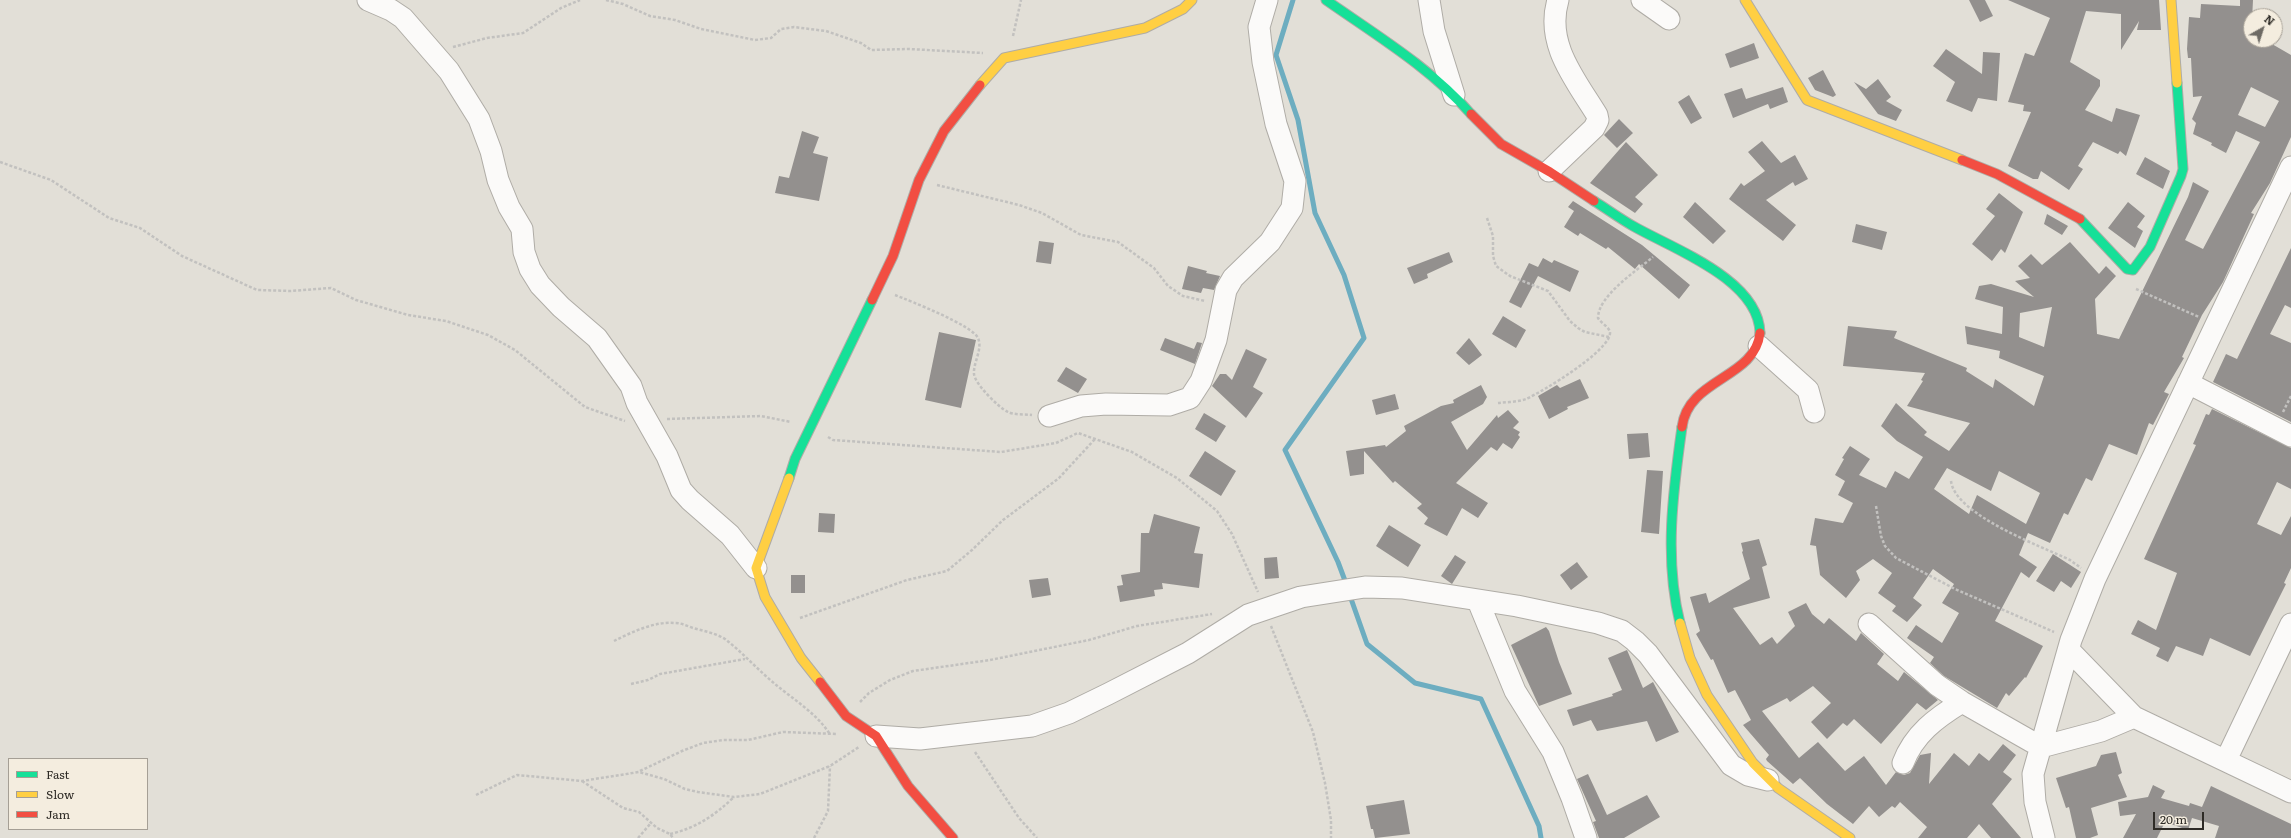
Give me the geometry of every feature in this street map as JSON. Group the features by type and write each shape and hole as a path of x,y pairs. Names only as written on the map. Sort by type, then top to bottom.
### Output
{"street":[{"path":"368,0 391,10 403,18 435,52 479,119 491,151 498,180 509,208 522,229 524,252 530,269 540,285 561,307 597,338 631,386 637,403 667,456 681,490 690,500 730,535 756,568 765,597 801,658 846,716 876,736 908,786 953,838"},
{"path":"756,568 779,509 795,459 809,427 893,256 919,180 944,131 964,103 1004,58 1145,28 1183,9 1192,0"},
{"path":"1049,416 1081,406 1106,404 1169,405 1190,398 1201,381 1216,340 1226,290 1234,278 1270,242 1292,208 1294,181 1276,124 1263,62 1259,27 1267,0"},
{"path":"1326,0 1395,48 1454,95 1494,139 1526,160 1548,171 1633,226 1705,262 1729,281 1745,299 1756,317 1760,331 1759,346 1741,365 1709,384 1696,396 1687,407 1682,423 1670,530 1670,571 1678,619 1690,661 1721,718 1768,780 1850,838"},
{"path":"1429,0 1434,31 1454,95"},
{"path":"1548,171 1594,128 1598,120 1598,115 1566,64 1554,32 1558,0"},
{"path":"1642,0 1669,19"},
{"path":"1745,0 1807,100 1996,174 2035,194 2078,217 2127,269 2133,270 2140,262 2153,241 2160,220 2181,182 2182,175 2171,0"},
{"path":"2044,838 2036,802 2033,774 2070,645 2095,579 2291,168"},
{"path":"1759,346 1808,390 1814,412"},
{"path":"2188,383 2291,436"},
{"path":"876,736 920,740 1032,726 1069,713 1188,653 1248,615 1264,609 1301,596 1365,587 1402,588 1565,616 1598,623 1622,632 1635,640 1648,654 1731,765 1748,775 1768,780"},
{"path":"1478,601 1515,690 1553,752 1572,798 1586,838"},
{"path":"1869,624 1916,669 1962,702 2041,747 2100,731 2134,717"},
{"path":"2226,760 2291,624"},
{"path":"2070,645 2134,717 2291,792"},
{"path":"1903,763 1914,739 1940,716 1962,702"}],"path":[{"path":"435,52 463,43 523,33 561,8 580,0"},
{"path":"606,0 623,4 650,16 675,20 713,32 727,33 755,40 771,38 781,29 794,27 826,31 861,43 871,50 963,51 1004,58 1019,15 1021,0"},
{"path":"0,162 51,180 109,218 140,228 182,256 257,290 291,291 331,288 356,300 408,314 446,321 488,335 516,350 585,407 649,424 761,416 809,427 833,440 1001,452 1056,443 1078,433"},
{"path":"919,180 1019,205 1042,213 1081,235 1118,242 1154,268 1168,286 1183,296 1223,302"},
{"path":"1487,218 1493,236 1493,256 1496,266 1510,276 1548,291 1570,321 1578,328 1585,332 1609,338"},
{"path":"1498,403 1524,400 1560,381 1578,368 1609,338 1609,329 1598,318 1598,310 1610,293 1668,243"},
{"path":"2127,269 2131,284 2137,289 2216,324"},
{"path":"877,289 930,310 972,332 978,339 979,349 974,374 978,385 1008,412 1049,416 1078,433 1132,452 1177,478 1217,511 1232,534 1251,571 1264,609 1314,732 1325,782 1331,838"},
{"path":"781,625 907,580 947,570 972,550 1003,520 1059,478 1095,439"},
{"path":"1951,481 1952,488 1960,500 1977,514 2070,560 2095,579"},
{"path":"1876,506 1881,536 1885,546 1896,558 1955,589 2070,645"},
{"path":"846,716 869,693 890,680 913,671 990,660 1089,640 1137,626 1215,614"},
{"path":"614,641 632,632 654,625 674,622 718,636 725,640 745,659 759,667 773,682 821,720 828,733"},
{"path":"632,684 648,680 660,674 745,659"},
{"path":"476,795 517,775 582,781 639,772 682,751 703,743 723,740 748,740 783,732 844,734"},
{"path":"962,734 1019,818 1036,838"},
{"path":"639,772 685,789 734,797 760,794 830,766 876,736"},
{"path":"814,838 828,811 830,766"},
{"path":"582,781 623,808 639,812 651,823 670,834 673,838"},
{"path":"670,834 688,830 701,823 719,812 734,797"},
{"path":"638,838 651,823"}],"building":[{"path":"1969,0 1985,0 1993,16 1980,22"},
{"path":"2008,0 2159,0 2161,30 2137,30 2139,21 2121,50 2121,14 2086,11 2070,62 2100,80 2100,86 2085,110 2112,122 2116,108 2140,115 2126,156 2120,151 2118,154 2093,142 2078,166 2083,169 2069,190 2041,171 2038,179 2033,179 2008,166 2031,112 2023,111 2024,105 2008,102 2025,53 2034,56 2050,18"},
{"path":"2240,0 2253,0 2253,8 2243,8 2243,48 2279,48 2291,55 2291,137 2270,183 2251,213 2254,214 2223,282 2202,315 2182,357 2184,358 2164,392 2169,394 2153,425 2149,423 2137,455 2109,444 2092,481 2086,478 2068,515 2064,513 2050,543 2028,533 2019,555 2037,567 2029,578 2021,572 1995,621 2043,646 2026,678 2025,677 2009,696 2006,693 1997,708 1944,676 1930,663 1934,657 1907,638 1916,625 1942,643 1959,613 1942,603 1954,584 1933,569 1913,598 1922,605 1907,622 1892,611 1896,606 1878,593 1892,573 1873,559 1856,571 1860,580 1846,598 1820,575 1816,546 1810,545 1815,518 1843,523 1853,503 1838,495 1845,481 1835,475 1844,459 1842,458 1850,446 1870,459 1859,475 1886,488 1895,471 1909,479 1923,457 1897,441 1881,426 1896,403 1927,432 1924,435 1949,451 1970,423 1907,406 1923,381 1921,380 1925,373 1843,366 1848,326 1897,331 1894,338 1967,368 1966,371 1993,388 1995,379 2034,406 2044,376 1999,358 2000,351 1967,344 1965,326 2002,334 2003,307 1975,299 1979,286 1991,284 2034,297 2015,281 2030,278 2018,266 2031,254 2042,265 2070,242 2099,274 2106,266 2116,276 2095,299 2097,334 2119,339 2188,197 2193,182 2209,191 2185,240 2203,249 2260,142 2236,131 2226,153 2211,145 2212,143 2193,134 2196,123 2192,119 2202,96 2193,97 2191,58 2188,58 2187,49 2189,17 2200,18 2201,4 2240,6","holes":["2251,87 2279,101 2265,127 2238,115","2052,307 2044,347 2019,337 2020,313","1947,468 1991,491 1999,471 2040,493 2026,524 1977,495 1969,514 1934,489"]},
{"path":"1754,43 1759,58 1730,68 1725,54"},
{"path":"1946,49 1982,74 1983,52 2000,53 1997,101 1978,98 1972,112 1946,101 1955,82 1933,66"},
{"path":"1823,70 1836,95 1833,97 1815,90 1808,78"},
{"path":"1878,79 1891,97 1886,101 1902,110 1896,121 1878,114 1854,82 1866,89"},
{"path":"1783,87 1788,102 1770,109 1768,104 1733,118 1724,94 1742,88 1746,99"},
{"path":"1689,95 1702,118 1691,124 1678,102"},
{"path":"1619,119 1633,133 1617,148 1604,135"},
{"path":"802,131 819,137 813,153 828,157 819,201 775,193 779,176 789,178"},
{"path":"1762,141 1781,163 1795,155 1808,179 1795,186 1793,182 1766,200 1796,225 1783,241 1729,199 1741,183 1744,186 1765,171 1748,152"},
{"path":"1626,142 1658,175 1635,197 1643,204 1635,213 1590,183"},
{"path":"2145,157 2170,171 2163,189 2136,174"},
{"path":"1999,193 2023,212 2005,253 2001,249 1992,261 1972,244 1995,216 1986,209"},
{"path":"1573,201 1642,245 1690,285 1679,299 1639,264 1635,269 1608,247 1606,249 1580,233 1578,236 1564,227 1574,211 1568,207"},
{"path":"1695,202 1726,231 1713,244 1683,217"},
{"path":"2128,202 2145,216 2137,227 2143,231 2135,248 2108,228"},
{"path":"2047,214 2068,226 2062,235 2044,224"},
{"path":"1856,224 1887,232 1882,250 1852,242"},
{"path":"1039,241 1054,243 1051,264 1036,262"},
{"path":"2291,248 2291,308 2285,305 2270,334 2291,343 2291,422 2213,382 2226,354 2237,359"},
{"path":"1449,252 1453,262 1427,274 1428,278 1414,284 1407,268"},
{"path":"1543,258 1552,263 1554,260 1579,271 1570,292 1538,276 1521,308 1509,302 1529,263 1538,267"},
{"path":"1188,266 1207,271 1206,273 1220,276 1214,290 1203,288 1201,293 1182,289"},
{"path":"1503,316 1526,330 1516,348 1492,334"},
{"path":"939,332 976,340 961,408 925,400"},
{"path":"1165,338 1194,349 1197,342 1202,343 1195,364 1160,350"},
{"path":"1469,338 1482,355 1469,365 1456,353"},
{"path":"1246,349 1267,359 1253,387 1263,393 1246,418 1212,386 1220,374 1226,374 1232,380"},
{"path":"1066,367 1087,379 1078,393 1057,381"},
{"path":"1580,379 1589,398 1567,407 1568,409 1549,419 1538,396 1557,385 1560,388"},
{"path":"1481,385 1487,397 1483,404 1451,422 1467,450 1497,415 1498,418 1508,410 1519,422 1513,428 1520,432 1518,435 1520,437 1512,449 1503,443 1497,451 1491,447 1456,483 1488,503 1478,518 1462,508 1447,536 1424,524 1428,518 1417,508 1422,504 1395,481 1393,483 1364,451 1364,474 1350,476 1346,451 1385,445 1386,447 1406,431 1404,426 1441,406 1454,403 1453,400"},
{"path":"1395,394 1399,409 1376,415 1372,400"},
{"path":"2212,409 2291,448 2291,489 2277,482 2257,524 2281,535 2291,516 2291,568 2284,583 2286,584 2250,656 2210,638 2203,656 2176,646 2168,662 2156,656 2160,648 2131,634 2138,620 2156,630 2177,573 2144,559 2196,445 2193,444 2206,414 2209,415"},
{"path":"1204,413 1226,426 1216,442 1195,429"},
{"path":"1648,433 1650,457 1629,459 1627,434"},
{"path":"1205,451 1236,471 1221,496 1189,476"},
{"path":"1647,470 1663,471 1659,534 1641,532"},
{"path":"819,513 835,514 834,533 818,532"},
{"path":"1154,514 1200,527 1194,553 1203,554 1199,588 1162,583 1163,589 1154,590 1155,596 1120,602 1117,586 1123,585 1121,575 1140,572 1141,533 1149,533"},
{"path":"1389,525 1421,545 1408,567 1376,546"},
{"path":"1759,539 1767,565 1762,567 1770,598 1733,608 1760,645 1772,637 1777,644 1795,626 1788,612 1806,603 1812,614 1824,624 1829,618 1856,641 1861,633 1884,654 1877,664 1898,681 1904,672 1938,700 1926,710 1917,703 1881,744 1854,719 1847,726 1843,723 1827,739 1811,722 1831,703 1813,686 1790,702 1787,698 1762,711 1799,758 1818,742 1845,771 1864,756 1886,785 1896,772 1904,775 1910,773 1920,755 1931,753 1929,784 1954,753 1969,766 1979,753 1989,761 2003,744 2016,755 2003,772 2012,779 1992,804 2021,838 1991,838 1979,824 1967,838 1918,838 1927,827 1900,802 1895,808 1892,806 1879,817 1869,806 1853,824 1827,804 1800,778 1793,784 1767,761 1766,759 1769,755 1743,725 1751,720 1735,690 1728,693 1713,659 1711,660 1696,634 1700,631 1690,597 1706,593 1709,603 1750,579 1742,552 1741,543"},
{"path":"2053,554 2081,572 2071,588 2061,581 2054,592 2036,581"},
{"path":"1455,555 1466,562 1452,584 1441,576"},
{"path":"1277,557 1279,578 1265,579 1264,558"},
{"path":"1577,562 1588,577 1571,590 1560,575"},
{"path":"791,575 805,575 805,593 791,593"},
{"path":"1048,578 1051,595 1032,598 1029,580"},
{"path":"1546,627 1549,631 1559,662 1572,694 1539,706 1511,645"},
{"path":"1627,650 1643,688 1653,682 1679,732 1656,742 1647,721 1597,731 1591,720 1573,726 1567,710 1613,696 1612,694 1622,690 1608,658"},
{"path":"2116,752 2122,773 2118,775 2127,797 2091,808 2098,835 2090,838 2076,838 2069,807 2066,808 2056,778 2096,766 2101,755"},
{"path":"1588,774 1607,815 1647,795 1660,817 1624,838 1599,838 1593,822 1596,821 1577,779"},
{"path":"2153,785 2165,791 2161,798 2189,806 2190,803 2202,807 2211,786 2291,824 2291,838 2215,838 2219,826 2192,818 2188,830 2165,822 2157,838 2123,838 2136,814 2120,816 2118,802 2148,797"},
{"path":"1404,800 1410,834 1375,838 1373,829 1371,829 1366,806"}],"waterway":[{"path":"1293,0 1276,55 1298,120 1315,213 1344,275 1364,338 1285,450 1338,562 1347,586"},
{"path":"1349,593 1367,644 1415,683 1481,699 1539,826 1541,838"}],"traffic: fast":[{"path":"1326,0 1421,67 1455,97 1471,114"},
{"path":"2080,219 2127,269 2133,270 2150,247 2183,169 2177,83"},
{"path":"1594,201 1633,226 1690,255 1729,281 1745,297 1756,314 1760,333"},
{"path":"789,478 795,459 872,300"},
{"path":"1680,623 1675,599 1671,550 1673,500 1682,427"}],"traffic: slow":[{"path":"980,85 1004,58 1145,28 1183,9 1192,0"},
{"path":"1745,0 1807,100 1962,160"},
{"path":"2171,0 2177,83"},
{"path":"789,478 756,568 765,597 801,658 820,682"},
{"path":"1680,623 1690,658 1707,695 1753,763 1778,788 1850,838"}],"traffic: jam":[{"path":"872,300 893,256 919,180 944,131 980,85"},
{"path":"1471,114 1501,144 1550,172 1594,201"},
{"path":"1962,160 1997,174 2080,219"},
{"path":"1682,427 1687,411 1696,398 1747,360 1755,348 1760,333"},
{"path":"820,682 846,716 876,736 908,786 953,838"}]}
